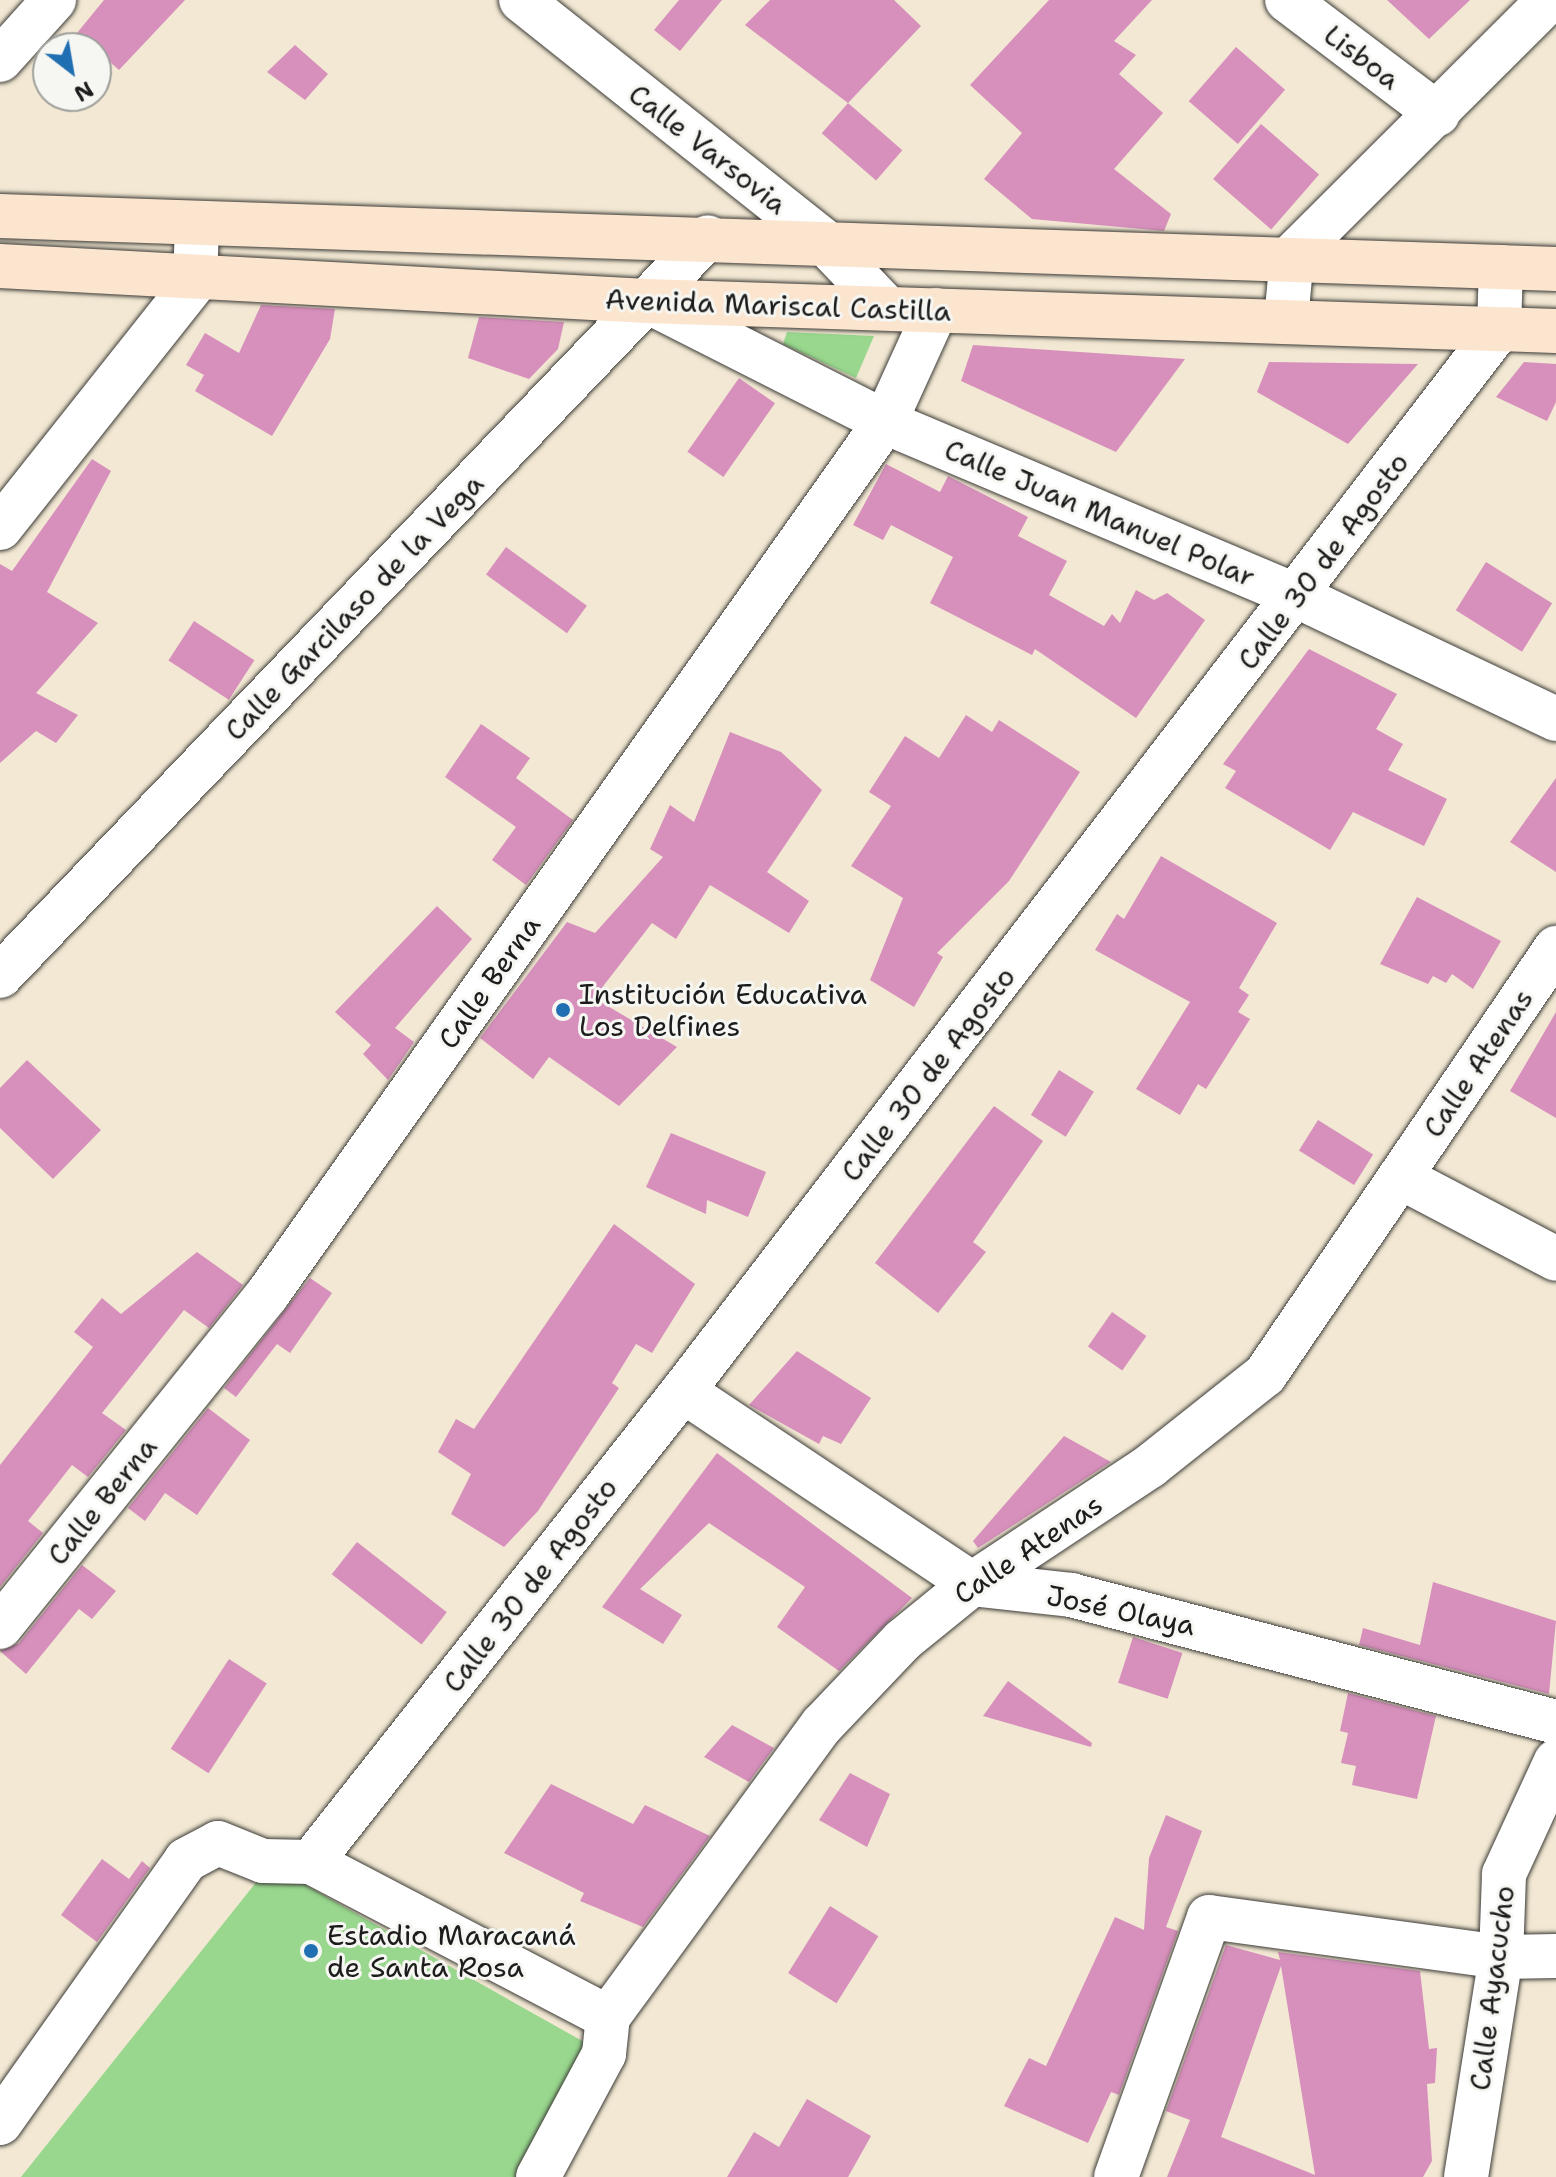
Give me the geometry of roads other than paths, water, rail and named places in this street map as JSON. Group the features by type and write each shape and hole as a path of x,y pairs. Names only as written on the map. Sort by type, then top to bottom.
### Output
{"main road":[{"path":"0,216 197,225 821,239 1556,269"},
{"name":"Avenida Mariscal Castilla","path":"0,266 195,282 647,301 1556,331"}],"street":[{"path":"0,60 54,0"},
{"name":"Calle Varsovia","path":"521,0 821,239 886,307"},
{"name":"Lisboa","path":"1287,0 1438,114"},
{"path":"1286,320 1292,256 1438,114 1549,0"},
{"path":"0,528 195,282 197,225"},
{"name":"Calle Garcilaso de la Vega","path":"0,976 708,237"},
{"path":"1499,329 1501,267"},
{"name":"Calle Juan Manuel Polar","path":"647,301 885,422 1297,596 1556,719"},
{"name":"Calle Berna","path":"0,1627 267,1295 885,422 936,310"},
{"name":"Calle 30 de Agosto","path":"311,1862 683,1391 1297,596 1499,329"},
{"name":"Calle Atenas","path":"538,2177 604,2054 608,2017 822,1725 903,1640 972,1584 1150,1466 1265,1375 1556,948"},
{"path":"1400,1177 1556,1259"},
{"name":"José Olaya","path":"683,1391 972,1584 1071,1595 1556,1722"},
{"name":"Calle Ayacucho","path":"1466,2177 1501,1957 1504,1874 1556,1761"},
{"path":"0,2123 186,1860 218,1843 263,1861 311,1862 608,2017"},
{"path":"1116,2177 1209,1917 1501,1957 1556,1956"}],"place":[{"name":"Institución Educativa Los Delfines","path":"563,1010"},
{"name":"Estadio Maracaná de Santa Rosa","path":"311,1951"}]}
